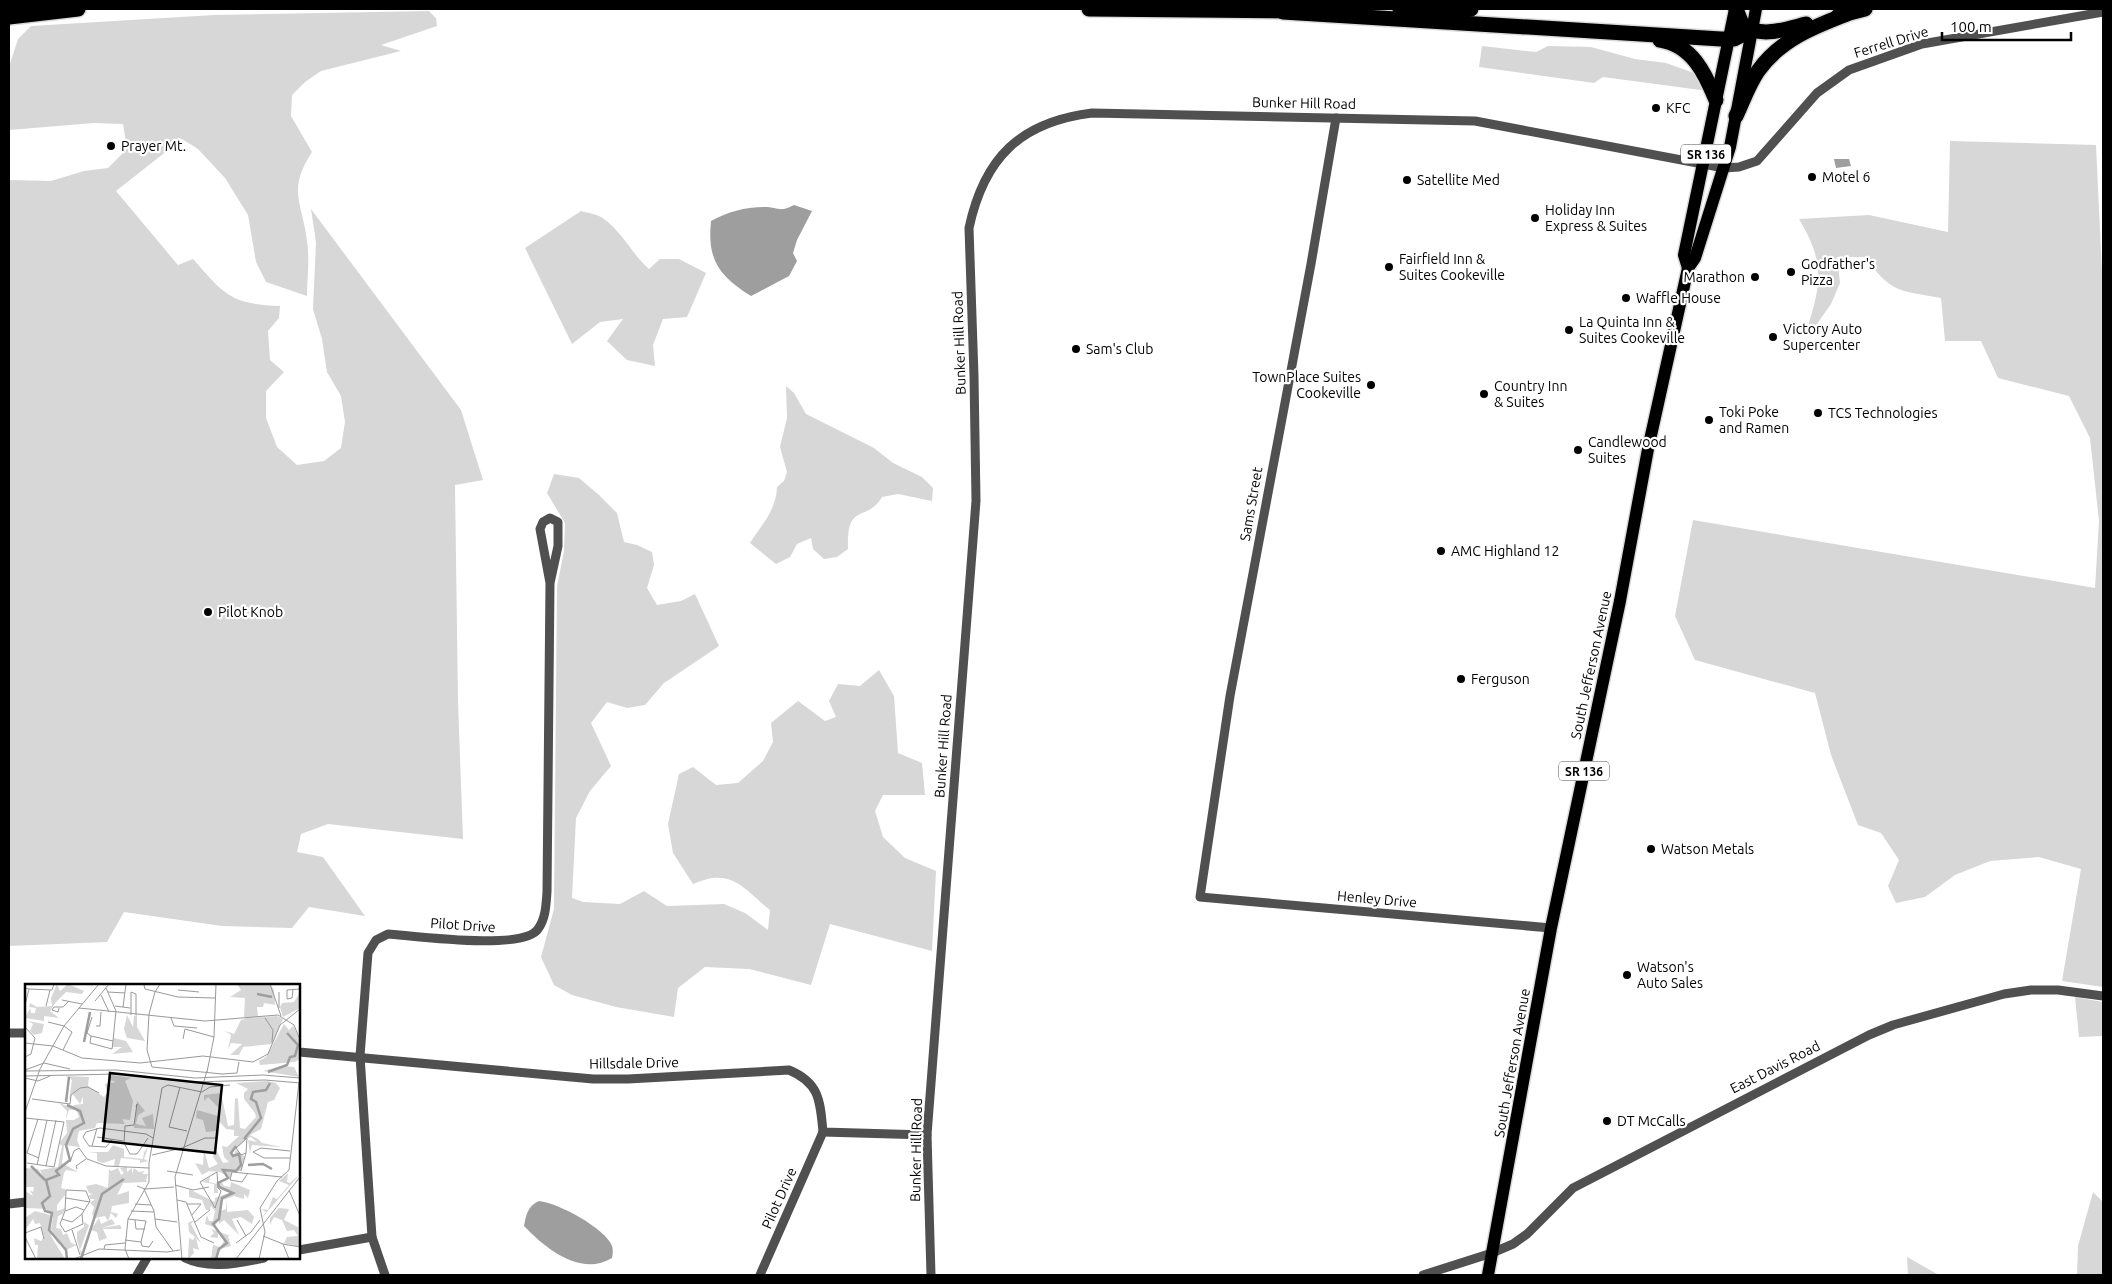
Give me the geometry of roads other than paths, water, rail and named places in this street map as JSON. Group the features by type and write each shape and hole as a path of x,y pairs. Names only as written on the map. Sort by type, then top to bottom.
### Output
{"highway":[{"path":"9,17 78,9"},
{"path":"1088,9 1283,12 1471,9"},
{"path":"1735,9 1742,24 1752,30"},
{"path":"1283,12 1729,39 1739,37 1752,30 1782,30 1865,9"},
{"path":"1736,116 1757,72 1771,56 1789,40 1847,14"},
{"path":"1629,34 1670,42 1690,54 1700,66 1716,100"}],"main road":[{"name":"South Jefferson Avenue","path":"1688,268 1684,255 1735,9"},
{"name":"South Jefferson Avenue","path":"1488,1275 1551,928 1620,601 1648,449 1688,268 1695,258 1724,168 1736,116 1756,9"}],"street":[{"name":"Ferrell Drive","path":"1724,168 1739,167 1757,161 1817,93 1849,70 1922,44 2103,12"},
{"name":"Bunker Hill Road","path":"931,1275 927,1135 976,501 969,228 974,206 985,178 999,159 1028,133 1050,121 1092,113 1475,121 1724,168"},
{"name":"Sams Street","path":"1200,897 1230,696 1312,264 1336,118"},
{"name":"Pilot Drive","path":"385,1275 372,1237 360,1056 368,953 376,940 388,934 501,942 523,938 538,930 544,915 547,892 550,583 540,529 543,522 550,518 558,522 558,546 550,583"},
{"name":"Henley Drive","path":"1200,897 1551,928"},
{"name":"East Davis Road","path":"1423,1275 1492,1253 1513,1244 1527,1234 1573,1188 1869,1035 1893,1025 2004,994 2031,990 2058,990 2103,996"},
{"path":"9,1033 25,1032"},
{"name":"Hillsdale Drive","path":"300,1052 360,1056 592,1079 789,1070 805,1077 815,1090 821,1105 823,1132"},
{"path":"823,1132 927,1135"},
{"name":"Pilot Drive","path":"760,1275 823,1132"},
{"path":"9,1204 25,1202"},
{"path":"300,1250 372,1237"},
{"path":"137,1275 146,1259"},
{"path":"189,1259 212,1265 258,1259"}],"place":[{"name":"KFC","path":"1656,108"},
{"name":"Prayer Mt.","path":"111,146"},
{"name":"Motel 6","path":"1812,177"},
{"name":"Satellite Med","path":"1407,180"},
{"name":"Holiday Inn Express & Suites","path":"1535,218"},
{"name":"Fairfield Inn & Suites Cookeville","path":"1389,267"},
{"name":"Godfather's Pizza","path":"1791,272"},
{"name":"Marathon","path":"1755,277"},
{"name":"Waffle House","path":"1626,298"},
{"name":"La Quinta Inn & Suites Cookeville","path":"1569,330"},
{"name":"Victory Auto Supercenter","path":"1773,337"},
{"name":"Sam's Club","path":"1076,349"},
{"name":"TownPlace Suites Cookeville","path":"1371,385"},
{"name":"Country Inn & Suites","path":"1484,394"},
{"name":"TCS Technologies","path":"1818,413"},
{"name":"Toki Poke and Ramen","path":"1709,420"},
{"name":"Candlewood Suites","path":"1578,450"},
{"name":"AMC Highland 12","path":"1441,551"},
{"name":"Pilot Knob","path":"208,612"},
{"name":"Ferguson","path":"1461,679"},
{"name":"Watson Metals","path":"1651,849"},
{"name":"Watson's Auto Sales","path":"1627,975"},
{"name":"DT McCalls","path":"1607,1121"}]}
